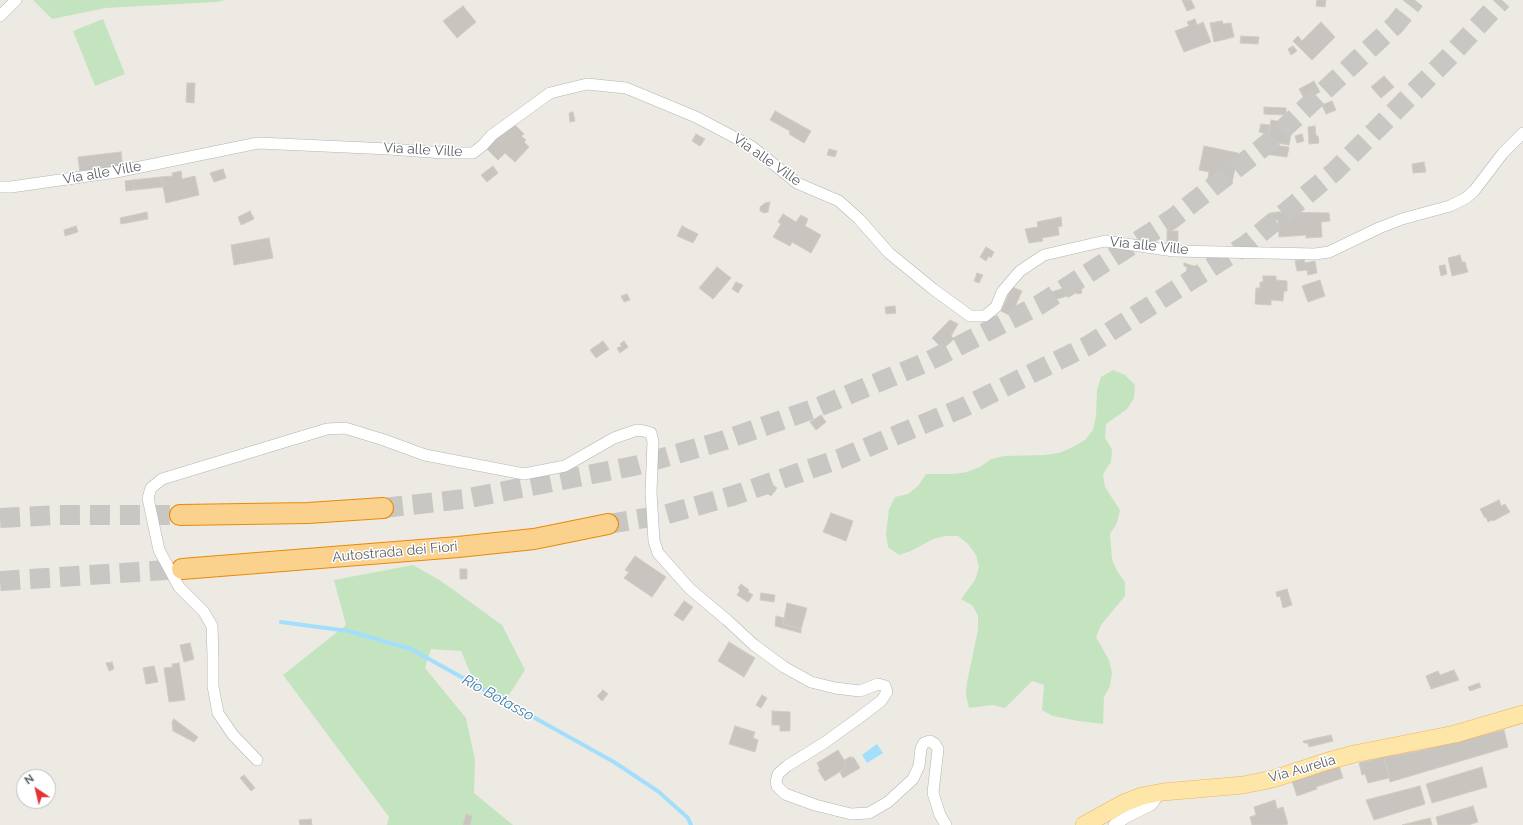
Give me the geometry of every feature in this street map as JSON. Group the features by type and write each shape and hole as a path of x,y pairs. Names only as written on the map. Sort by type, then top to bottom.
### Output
{"highway":[{"path":"180,515 308,513 383,508"},
{"name":"Autostrada dei Fiori","path":"182,569 344,557 534,539 608,524"}],"main road":[{"name":"Via Aurelia","path":"1084,825 1124,803 1142,796 1243,785 1273,779 1348,756 1455,734 1523,714"}],"street":[{"path":"0,16 16,0"},
{"name":"Via alle Ville","path":"0,187 11,187 116,172 258,143 444,153 473,152 483,145 492,135 550,93 587,84 626,88 696,117 737,138 751,146 797,183 839,201 859,219 895,258 933,289 970,316 985,316 996,307 1002,292 1020,271 1044,255 1105,240 1174,250 1315,254 1329,252 1379,228 1402,219 1450,206 1466,198 1474,191 1503,153 1523,133"},
{"path":"257,760 233,735 218,713 213,686 212,626 204,612 179,588 159,550 148,498 151,488 162,479 327,429 345,428 425,455 524,474 565,466 614,438 637,430 651,434 653,442 652,492 654,541 658,553 690,589 727,620 754,646 784,667 811,682 835,688 860,691 878,684 884,686 887,692 881,701 856,720 824,743 787,766 778,774 776,782 777,786 785,794 815,806 851,814 869,813 888,802 913,779 919,766 921,748 924,743 930,741 935,744 938,749 933,793 940,815 946,825"},
{"path":"1114,825 1151,805 1154,800 1154,794"}],"green space":[{"path":"33,0 226,0 216,2 106,8 52,19"},
{"path":"103,19 125,74 95,86 73,31"},
{"path":"1113,370 1125,375 1135,385 1134,398 1127,409 1106,424 1105,438 1112,449 1111,462 1103,474 1105,487 1120,510 1117,523 1110,534 1112,559 1117,571 1125,582 1125,596 1101,625 1096,637 1109,660 1112,673 1110,686 1104,697 1103,724 1053,716 1042,710 1044,685 1032,681 1005,708 993,705 969,708 966,695 967,682 978,630 978,616 973,606 961,599 975,580 979,567 976,555 968,544 958,536 945,536 933,539 911,551 899,555 888,547 886,534 889,509 895,497 908,494 918,486 926,474 954,474 967,472 980,467 991,459 1004,456 1045,455 1059,453 1085,440 1093,430 1096,416 1097,390 1101,377"},
{"path":"413,565 441,581 502,625 525,670 507,698 475,684 461,651 431,649 425,668 466,718 475,760 474,793 513,825 387,825 389,817 283,675 346,625 334,580"}],"water":[{"path":"877,744 883,753 867,763 862,755"}],"building":[{"path":"1182,0 1191,0 1195,8 1187,11"},
{"path":"1317,0 1326,0 1325,7 1316,6"},
{"path":"463,6 476,22 457,38 443,21"},
{"path":"1195,19 1197,25 1203,22 1211,42 1184,52 1175,31 1189,26 1187,22"},
{"path":"1222,21 1223,24 1231,23 1234,37 1214,42 1210,23"},
{"path":"1321,22 1335,37 1312,60 1293,41 1298,36 1302,41"},
{"path":"1241,36 1259,37 1258,44 1240,43"},
{"path":"1293,46 1297,51 1291,55 1288,49"},
{"path":"1384,76 1394,87 1381,98 1371,87"},
{"path":"1314,81 1320,92 1305,100 1299,89"},
{"path":"187,83 195,83 194,103 186,102"},
{"path":"1332,101 1336,110 1326,114 1322,105"},
{"path":"1264,107 1286,108 1286,115 1264,114"},
{"path":"775,111 811,131 804,143 789,134 790,131 770,120"},
{"path":"573,112 575,121 570,122 569,113"},
{"path":"1271,120 1281,122 1280,126 1292,128 1289,145 1267,141"},
{"path":"513,123 524,134 521,136 526,140 524,142 529,147 515,162 505,153 498,160 485,147"},
{"path":"1261,124 1270,125 1268,134 1259,132"},
{"path":"1315,126 1316,136 1318,136 1319,143 1309,144 1308,127"},
{"path":"696,134 705,139 700,146 692,141"},
{"path":"1302,134 1304,141 1297,143 1295,136"},
{"path":"1266,144 1289,147 1287,157 1264,154"},
{"path":"1204,146 1238,153 1232,183 1208,178 1209,172 1199,170"},
{"path":"829,149 837,151 835,157 827,155"},
{"path":"121,152 123,168 80,173 78,157"},
{"path":"1424,162 1426,172 1413,173 1412,164"},
{"path":"493,166 498,173 487,182 481,175"},
{"path":"223,169 226,178 214,182 210,173"},
{"path":"181,171 182,179 195,176 199,195 166,203 161,177 173,176 172,173"},
{"path":"161,177 163,187 134,190 133,180"},
{"path":"133,180 134,190 126,191 125,181"},
{"path":"770,202 768,212 764,213 760,211 760,207 765,203"},
{"path":"250,211 254,219 241,225 238,217"},
{"path":"147,212 148,219 121,224 120,218"},
{"path":"1270,213 1329,213 1330,221 1321,222 1322,237 1306,238 1306,235 1279,237 1278,220 1271,221"},
{"path":"783,214 796,222 801,215 808,219 805,226 821,235 811,253 792,242 790,246 773,237 781,224 778,222"},
{"path":"1061,217 1062,226 1058,227 1059,235 1042,238 1043,241 1029,243 1025,229 1038,227 1037,222"},
{"path":"76,226 78,232 65,236 64,230"},
{"path":"682,226 698,234 693,243 677,236"},
{"path":"1167,231 1178,231 1178,243 1167,244"},
{"path":"269,238 273,258 234,265 231,245"},
{"path":"986,247 994,252 991,258 989,256 986,261 980,257"},
{"path":"1460,255 1462,262 1465,262 1468,272 1452,276 1448,258"},
{"path":"1304,259 1305,263 1315,261 1317,273 1308,275 1307,270 1297,271 1295,261"},
{"path":"1184,263 1200,268 1198,279 1186,276 1187,267 1184,266"},
{"path":"1445,265 1447,274 1441,276 1439,266"},
{"path":"717,267 731,278 713,299 699,288"},
{"path":"977,273 983,275 979,283 974,281"},
{"path":"1263,276 1276,276 1276,280 1287,281 1287,291 1284,291 1283,301 1271,300 1271,305 1255,304 1256,288 1260,288 1260,282 1263,282"},
{"path":"1320,280 1325,296 1308,302 1302,286"},
{"path":"736,282 743,285 738,293 732,289"},
{"path":"1012,287 1022,291 1011,316 1001,311"},
{"path":"1081,287 1082,293 1077,294 1076,291 1070,292 1069,289"},
{"path":"1064,288 1067,296 1047,302 1045,294"},
{"path":"627,294 630,300 624,302 621,296"},
{"path":"895,306 896,313 886,314 885,307"},
{"path":"950,320 958,324 951,336 954,339 943,349 932,338"},
{"path":"603,341 609,349 596,358 590,350"},
{"path":"624,341 628,347 620,353 617,348 622,346 620,344"},
{"path":"821,415 826,422 816,430 810,422"},
{"path":"762,477 777,488 771,496 756,486"},
{"path":"1499,500 1501,506 1505,504 1510,512 1488,522 1480,509"},
{"path":"831,513 853,521 846,541 823,532"},
{"path":"635,556 666,577 652,597 624,578 629,572 625,570"},
{"path":"460,569 467,569 467,579 460,579"},
{"path":"741,584 753,595 748,602 737,595 740,590 738,588"},
{"path":"1287,589 1292,605 1283,608 1280,596 1277,597 1276,592"},
{"path":"761,593 775,595 774,602 760,600"},
{"path":"684,601 693,607 683,621 674,615"},
{"path":"787,603 807,608 801,629 783,624"},
{"path":"776,616 784,618 783,624 801,629 801,633 775,626"},
{"path":"729,642 755,658 744,677 718,661"},
{"path":"190,643 194,659 184,662 180,645"},
{"path":"112,662 114,669 109,671 106,663"},
{"path":"179,663 185,700 169,702 164,668 173,667 172,664"},
{"path":"154,666 158,682 146,684 143,668"},
{"path":"1454,670 1459,680 1431,689 1426,676 1438,671 1440,675"},
{"path":"1479,683 1481,687 1470,691 1468,687"},
{"path":"603,690 608,694 602,701 597,696"},
{"path":"762,695 767,698 761,708 756,705"},
{"path":"772,711 790,712 790,731 780,731 780,725 772,725"},
{"path":"174,719 198,737 194,742 173,731 172,722"},
{"path":"735,726 755,732 753,738 758,740 755,752 729,744"},
{"path":"1504,730 1508,747 1390,782 1384,757 1418,751"},
{"path":"1331,735 1333,741 1309,747 1308,743 1304,743 1303,741"},
{"path":"838,750 844,760 846,768 825,781 818,770 820,769 817,763"},
{"path":"850,757 854,758 860,768 843,778 840,772 846,768 844,760"},
{"path":"1384,757 1389,778 1368,783 1365,774 1362,775 1359,763"},
{"path":"1339,766 1343,778 1316,787 1317,789 1297,796 1292,781"},
{"path":"1482,767 1487,787 1432,803 1426,784"},
{"path":"244,775 255,788 251,791 240,778"},
{"path":"1420,786 1425,804 1374,820 1366,800"},
{"path":"1275,800 1277,809 1283,807 1288,824 1252,825 1250,817 1256,815 1254,807"},
{"path":"1473,806 1478,822 1468,825 1438,825 1436,817"},
{"path":"466,814 472,816 470,825 463,825"},
{"path":"1430,818 1432,825 1402,825"},
{"path":"311,819 312,825 300,825 299,820"}],"waterway":[{"name":"Rio Botasso","path":"281,622 348,631 411,649 614,762 659,792 688,818 691,825"}],"tunnel":[{"path":"383,508 464,499 634,466 722,441 816,408 927,362 1039,305 1172,219 1267,144 1395,25 1415,0"},
{"path":"608,524 664,515 732,496 839,459 962,408 1089,345 1246,245 1334,172 1448,58 1502,0"},
{"path":"0,518 57,515 180,515"},
{"path":"0,581 182,569"}]}
